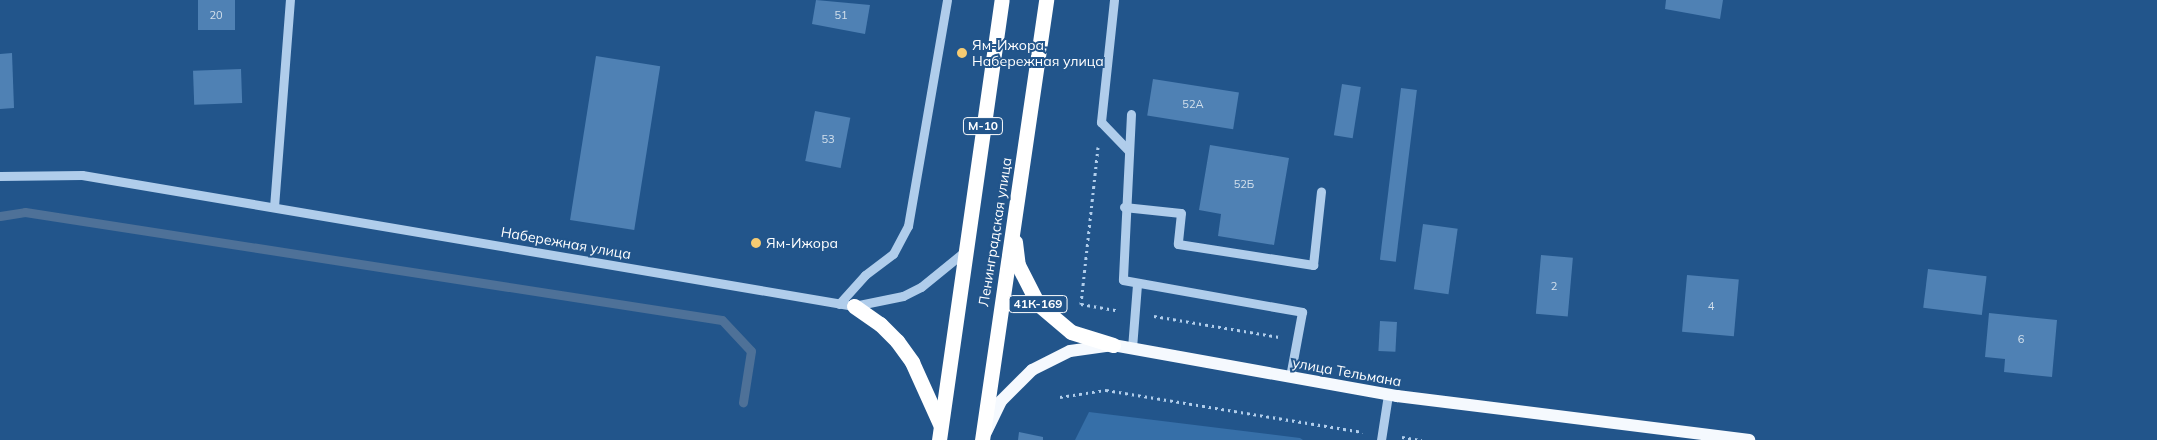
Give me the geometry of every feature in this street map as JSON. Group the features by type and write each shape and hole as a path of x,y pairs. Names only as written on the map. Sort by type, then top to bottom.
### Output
{"highway":[{"name":"Ленинградская улица","path":"940,433 964,252 1002,0"},
{"name":"Ленинградская улица","path":"982,440 1046,0"},
{"name":"41К-169","path":"1013,223 1018,266 1038,304 1071,332 1113,345"},
{"path":"854,306 880,324 897,341 912,362 940,433"}],"main road":[{"name":"улица Тельмана","path":"982,440 1001,401 1032,370 1070,351 1113,345 1388,395 1749,440"}],"street":[{"path":"274,207 290,0"},
{"path":"839,304 866,275 892,254 908,226 947,0"},
{"path":"1114,0 1101,122 1128,150"},
{"path":"1131,114 1124,207 1123,280 1302,312 1290,377"},
{"name":"Набережная улица","path":"0,176 82,175 854,306 903,296 921,287 964,252"},
{"path":"1124,207 1181,213 1178,244 1313,265 1321,190"},
{"path":"1132,348 1137,284"},
{"path":"1381,437 1388,395"}],"path":[{"path":"1060,397 1106,390 1381,437"}],"shaded area":[{"path":"1089,412 1300,438 1303,440 1075,440"}],"building":[{"path":"198,0 235,0 235,30 198,30"},
{"path":"816,0 870,5 865,34 812,24"},
{"path":"1666,0 1723,0 1720,19 1665,9"},
{"path":"12,53 14,108 0,109 0,54"},
{"path":"596,56 660,66 634,230 570,220"},
{"path":"241,69 242,103 194,105 193,71"},
{"path":"1153,79 1239,93 1233,129 1147,116"},
{"path":"1342,84 1361,87 1353,138 1334,135"},
{"path":"1401,88 1417,90 1396,262 1380,260"},
{"path":"815,111 850,118 841,168 805,161"},
{"path":"1210,145 1289,158 1274,245 1218,236 1221,214 1199,210"},
{"path":"1423,224 1458,229 1448,294 1414,289"},
{"path":"1541,255 1573,258 1568,317 1536,314"},
{"path":"1928,269 1987,276 1982,315 1923,308"},
{"path":"1687,275 1739,280 1734,336 1682,332"},
{"path":"1989,313 2057,320 2052,377 2004,372 2005,359 1985,357"},
{"path":"1380,321 1397,322 1395,352 1378,351"},
{"path":"1019,432 1043,437 1043,440 1018,440"}],"waterway":[{"path":"0,216 25,212 722,320 751,351 743,402"}],"place":[{"name":"Ям-Ижора, Набережная улица","path":"962,53"},
{"name":"Ям-Ижора","path":"756,243"}]}
